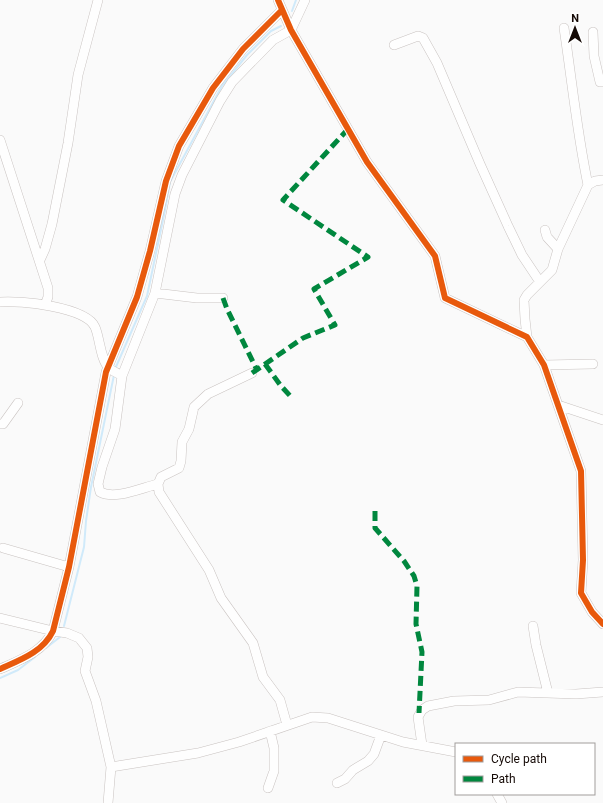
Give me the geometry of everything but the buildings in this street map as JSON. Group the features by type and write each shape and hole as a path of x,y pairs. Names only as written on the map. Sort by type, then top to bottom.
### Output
{"street":[{"path":"40,260 45,249 52,224 68,142 78,75 98,0"},
{"path":"278,0 291,30 367,162 435,256 445,298 527,337"},
{"path":"158,484 118,495 106,495 100,492 98,484 102,466 115,428 122,376 155,293 175,194 182,175 220,101 232,82 273,40 291,30 305,0"},
{"path":"0,669 24,658 43,645 53,631 69,567 106,372 137,297 150,251 166,181 178,146 214,88 243,49 282,10"},
{"path":"564,28 582,158 588,185"},
{"path":"593,32 594,56 600,82 603,82"},
{"path":"394,45 418,36 423,38 437,63 508,226 522,255 540,282"},
{"path":"0,140 48,288 48,297 45,305"},
{"path":"603,180 595,181 588,185 558,249 552,270 527,295 524,300 527,337 544,365 581,470 583,560 581,593 592,612 603,624"},
{"path":"545,230 547,237 558,249"},
{"path":"155,293 197,298 223,298"},
{"path":"0,302 45,305 67,309 93,324 96,328 108,367 122,376"},
{"path":"544,365 593,364"},
{"path":"252,373 208,394 194,407 189,429 182,442 179,468 161,476 158,484 159,492 166,504 209,570 220,598 253,643 263,677 280,700 287,725"},
{"path":"0,424 3,424 18,403"},
{"path":"558,405 603,420"},
{"path":"2,548 69,567"},
{"path":"0,618 67,633 79,638 87,648 88,657 85,671 96,701 111,767 108,803"},
{"path":"533,626 536,645 548,693"},
{"path":"422,745 418,717 422,710 428,706 454,702 489,700 518,692 576,694 603,692"},
{"path":"111,767 198,753 239,742 312,717 324,717 403,742 455,752"},
{"path":"268,788 274,771 274,748 270,731"},
{"path":"337,783 345,779 353,770 368,761 374,754 381,735"}],"waterway":[{"path":"292,11 296,0"},
{"path":"115,369 147,296 170,182 222,86 247,55 271,31 281,26"},
{"path":"64,626 84,547 91,487 114,375"},
{"path":"46,648 60,637"},
{"path":"0,678 18,670 35,657"}],"marked path":[{"path":"252,373 303,338 335,325 314,289 368,257 283,200 348,129"},
{"path":"223,298 257,370"},
{"path":"265,364 281,386 293,399"},
{"path":"375,511 375,528 404,561 414,576 417,586 416,624 422,652 419,713"}],"cycle path":[{"path":"278,0 291,30 367,162 435,256 445,298 527,337 544,365 581,471 583,560 581,593 592,612 603,624"},
{"path":"0,669 23,659 37,650 49,638 53,631 69,567 106,372 137,297 150,251 166,181 179,146 213,88 243,49 282,10"}]}
